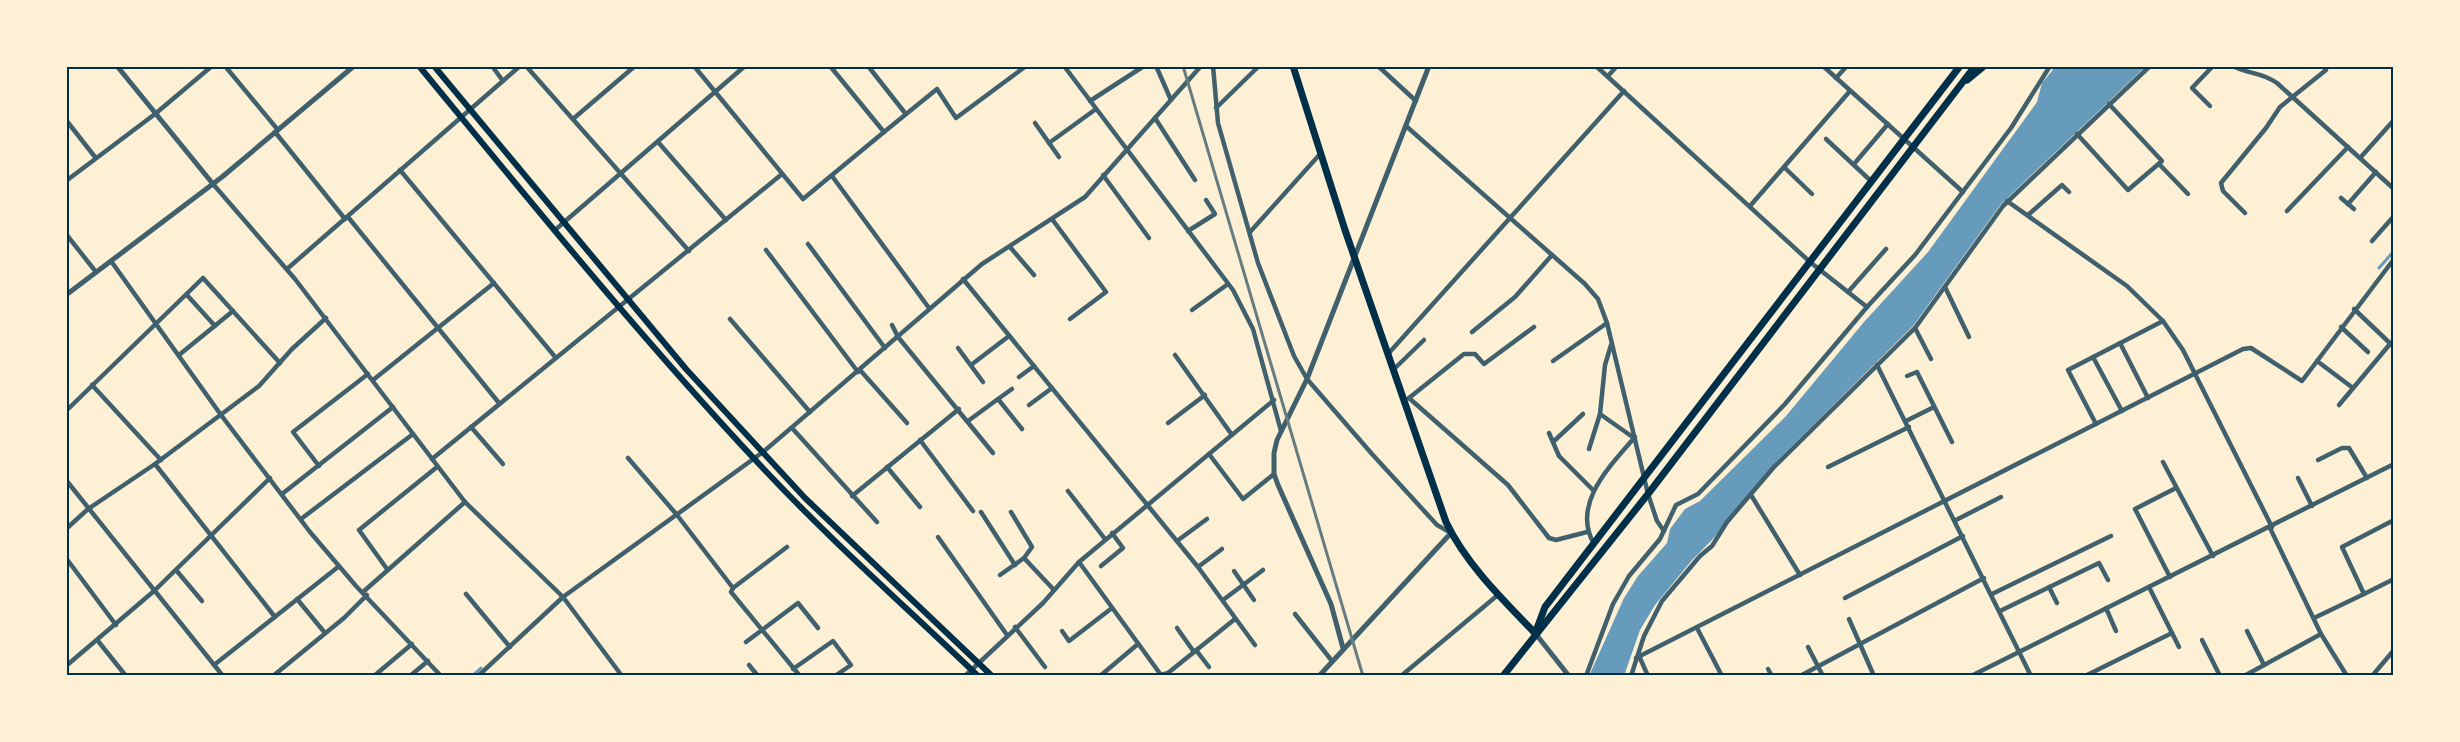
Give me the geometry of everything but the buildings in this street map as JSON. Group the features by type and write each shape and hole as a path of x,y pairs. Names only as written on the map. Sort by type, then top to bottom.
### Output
{"main road":[{"path":"419,66 618,307 754,459 868,573 978,676"},
{"path":"434,66 627,300 763,452 845,537 992,676"},
{"path":"1293,66 1393,370 1407,400 1451,533 1499,594 1535,633"},
{"path":"1946,84 1955,66"},
{"path":"1535,633 1545,607 1960,66"},
{"path":"1503,676 1535,633 1555,615 1975,66"},
{"path":"1961,84 1983,66"}],"street":[{"path":"117,66 326,318 465,502 563,597 622,676"},
{"path":"66,181 155,114 212,66"},
{"path":"225,66 346,218 499,403"},
{"path":"66,295 213,184 354,66"},
{"path":"492,66 503,81"},
{"path":"286,269 520,66"},
{"path":"526,66 689,250"},
{"path":"573,119 635,66"},
{"path":"694,66 803,199 937,89 956,118 1026,66"},
{"path":"555,230 745,66"},
{"path":"830,66 884,132"},
{"path":"868,66 905,113"},
{"path":"1064,66 1228,284 1253,329 1281,431"},
{"path":"1156,66 1171,100"},
{"path":"478,676 563,597 763,452 982,264 1085,197 1201,66"},
{"path":"1213,66 1216,108 1250,232 1285,335 1307,380 1437,525 1451,533 1319,676"},
{"path":"1216,108 1259,66"},
{"path":"1378,66 1416,101"},
{"path":"1343,648 1331,603 1274,474 1274,453 1281,431 1307,380 1429,66"},
{"path":"1596,66 1810,262 1867,307"},
{"path":"1608,76 1617,66"},
{"path":"1823,66 1963,192"},
{"path":"1836,78 1846,66"},
{"path":"1586,676 1613,604 1629,576 1664,531 1676,505 1698,494 1778,412 1867,307 1916,255 2021,114 2050,66"},
{"path":"1631,676 1662,601 1719,538 1727,522 1774,467 1915,328 2007,201 2150,66"},
{"path":"2210,106 2192,88 2213,66"},
{"path":"2233,66 2243,71 2264,73 2394,189"},
{"path":"2245,213 2223,190 2221,183 2266,128 2280,107 2326,70 2324,66"},
{"path":"1090,101 1140,67"},
{"path":"1750,206 1850,91"},
{"path":"1388,354 1624,92"},
{"path":"2077,134 2128,190 2162,162 2109,104"},
{"path":"1049,143 1096,109"},
{"path":"1155,118 1195,180"},
{"path":"66,120 95,158"},
{"path":"2360,158 2394,120"},
{"path":"1035,123 1059,157"},
{"path":"1854,164 1888,124"},
{"path":"1406,126 1592,291 1607,323 1648,494 1657,521 1664,531"},
{"path":"2388,126 2394,132"},
{"path":"1826,139 1872,182"},
{"path":"658,142 726,220"},
{"path":"2287,211 2348,147"},
{"path":"1250,232 1321,153"},
{"path":"2159,164 2188,194"},
{"path":"1785,168 1812,194"},
{"path":"400,170 556,358"},
{"path":"2348,204 2376,172"},
{"path":"432,459 782,174"},
{"path":"1104,175 1149,238"},
{"path":"832,176 929,308"},
{"path":"2057,180 2069,192"},
{"path":"2028,215 2062,185"},
{"path":"2341,198 2354,209"},
{"path":"1188,231 1215,214 1206,200"},
{"path":"2007,201 2127,286 2163,321 2195,373 2321,634 2347,676"},
{"path":"2372,241 2394,216"},
{"path":"1052,219 1106,292 1070,319"},
{"path":"66,234 96,272"},
{"path":"808,244 885,348"},
{"path":"1010,247 1034,274"},
{"path":"1848,292 1886,249"},
{"path":"766,250 859,371 907,423"},
{"path":"1472,332 1515,297 1552,255"},
{"path":"1638,658 2243,349 2251,348 2302,381 2354,309 2394,259"},
{"path":"111,261 221,415 339,567 441,676"},
{"path":"66,411 203,278 280,363"},
{"path":"963,279 1178,541 1255,645"},
{"path":"373,380 494,283"},
{"path":"1192,310 1228,284"},
{"path":"1945,287 1970,337"},
{"path":"187,295 214,326"},
{"path":"2339,405 2392,346 2354,309"},
{"path":"179,356 233,311"},
{"path":"66,529 88,509 161,460 259,386 326,318"},
{"path":"730,319 810,412"},
{"path":"2096,424 2068,370 2163,321"},
{"path":"1554,361 1607,323"},
{"path":"892,325 898,337 993,453"},
{"path":"1534,327 1484,364 1475,354 1464,354 1407,400 1508,486 1549,538 1556,540 1587,532"},
{"path":"2341,327 2368,352"},
{"path":"1915,328 1931,358"},
{"path":"971,365 1010,336"},
{"path":"1393,370 1424,340"},
{"path":"1589,449 1600,414 1605,365 1612,342"},
{"path":"2120,343 2148,398"},
{"path":"958,348 983,382"},
{"path":"1176,355 1233,434"},
{"path":"2093,357 2122,411"},
{"path":"2316,361 2353,388"},
{"path":"1878,365 2031,676"},
{"path":"1019,377 1034,366"},
{"path":"1908,376 1917,372 1952,442"},
{"path":"319,466 293,432 368,374"},
{"path":"92,386 161,460"},
{"path":"1029,405 1052,388"},
{"path":"968,421 1012,389"},
{"path":"1168,423 1205,395"},
{"path":"998,399 1022,429"},
{"path":"964,676 1054,590 1078,562 1274,400"},
{"path":"282,494 393,407"},
{"path":"1906,421 1934,407"},
{"path":"852,496 958,409"},
{"path":"1553,442 1583,414"},
{"path":"1600,414 1634,437"},
{"path":"471,427 503,464"},
{"path":"1828,467 1909,427"},
{"path":"792,428 877,522"},
{"path":"1549,433 1558,456 1593,490"},
{"path":"301,519 413,434"},
{"path":"1188,471 1233,434"},
{"path":"1594,544 1587,532 1593,490 1634,437"},
{"path":"920,440 973,511"},
{"path":"2318,460 2342,448 2349,448 2367,478"},
{"path":"1209,454 1243,499 1274,474"},
{"path":"628,458 677,515 733,588"},
{"path":"2163,462 2213,556"},
{"path":"155,464 275,616"},
{"path":"1971,676 2394,464"},
{"path":"387,568 358,530 437,467"},
{"path":"887,467 920,507"},
{"path":"66,666 154,591 270,478"},
{"path":"2298,478 2313,506"},
{"path":"66,480 223,676"},
{"path":"2170,577 2135,509 2176,488"},
{"path":"1068,491 1105,539"},
{"path":"1751,495 1800,575"},
{"path":"1956,520 2001,497"},
{"path":"273,676 325,633 387,568 465,502"},
{"path":"981,512 1015,565"},
{"path":"1000,576 1024,558 1032,547 1011,512"},
{"path":"1178,541 1207,519"},
{"path":"2364,594 2343,547 2394,520"},
{"path":"1101,566 1123,548 1112,533"},
{"path":"1845,598 1963,536"},
{"path":"1992,594 2111,536"},
{"path":"939,537 1007,634"},
{"path":"787,547 733,588 731,592 800,676"},
{"path":"1198,567 1222,549"},
{"path":"66,558 116,625"},
{"path":"1024,558 1054,590"},
{"path":"1078,562 1160,675 1169,674 1235,619"},
{"path":"2000,611 2099,563 2108,580"},
{"path":"214,665 339,567"},
{"path":"176,570 202,601"},
{"path":"1223,600 1263,570"},
{"path":"1234,571 1254,600"},
{"path":"1800,676 1984,578"},
{"path":"2314,618 2394,579"},
{"path":"2049,587 2057,603"},
{"path":"2149,587 2179,646"},
{"path":"466,594 510,647"},
{"path":"1401,676 1499,594"},
{"path":"297,599 325,633"},
{"path":"746,642 798,603 818,628"},
{"path":"1062,631 1069,641 1112,608"},
{"path":"2106,608 2116,631"},
{"path":"1295,614 1332,661"},
{"path":"1849,619 1874,676"},
{"path":"1016,627 1045,667"},
{"path":"1177,628 1209,668"},
{"path":"1697,628 1722,676"},
{"path":"2247,632 2264,665"},
{"path":"1535,633 1569,676"},
{"path":"2085,676 2172,633"},
{"path":"2246,676 2321,634"},
{"path":"2202,640 2220,676"},
{"path":"98,641 126,676"},
{"path":"793,669 833,641 851,665 835,676"},
{"path":"374,676 412,644"},
{"path":"1100,676 1138,644"},
{"path":"1808,647 1823,676"},
{"path":"2373,676 2394,650"},
{"path":"1638,658 1648,676"},
{"path":"410,676 428,661"},
{"path":"749,665 758,676"},
{"path":"1768,669 1772,676"}],"water":[{"path":"2056,66 2146,66 2001,204 1913,326 1779,459 1711,541 1692,560 1655,605 1640,630 1624,676 1589,676 1624,598 1638,576 1667,543 1670,529 1685,509 1700,501 1786,416 1864,322 1928,252 2037,102 2042,83"}],"waterway":[{"path":"2379,268 2394,251"},
{"path":"472,676 481,668"}],"railway":[{"path":"1183,66 1363,676"}]}
